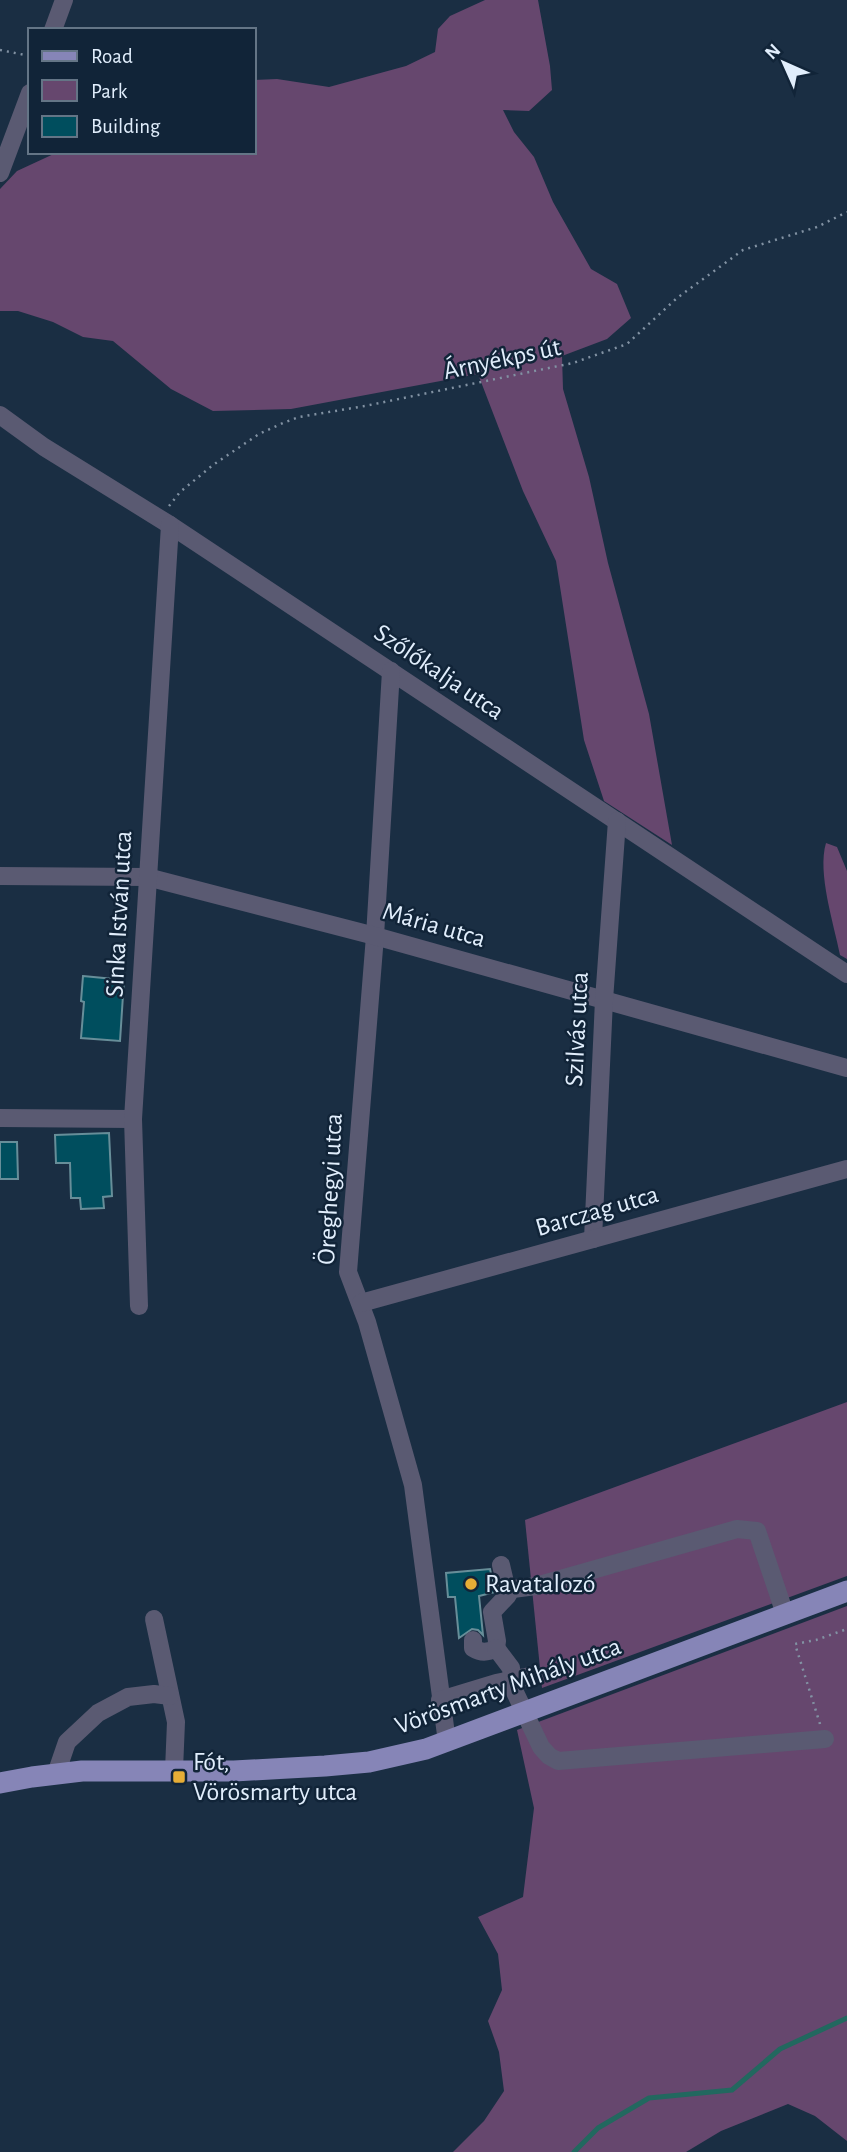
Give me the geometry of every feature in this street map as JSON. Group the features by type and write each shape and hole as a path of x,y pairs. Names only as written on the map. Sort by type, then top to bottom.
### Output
{"main road":[{"name":"Vörösmarty Mihály utca","path":"0,1783 56,1774 112,1770 234,1771 369,1762 447,1742 847,1591"}],"street":[{"path":"54,28 64,0"},
{"path":"0,173 28,98"},
{"name":"Szőlőkalja utca","path":"0,415 44,447 164,522 847,974"},
{"name":"Sinka István utca","path":"139,1306 133,1119 164,522"},
{"name":"Öreghegyi utca","path":"391,671 375,936 348,1272 361,1303 413,1485 447,1742"},
{"name":"Szilvás utca","path":"593,1239 604,1000 617,821"},
{"name":"Mária utca","path":"0,876 147,877 375,936 847,1068"},
{"path":"0,1118 133,1119"},
{"name":"Barczag utca","path":"361,1303 847,1169"},
{"path":"506,1590 536,1586 737,1529 757,1531 785,1614"},
{"path":"500,1565 508,1595 492,1612 496,1648 511,1668 513,1688 541,1747 558,1761 825,1739"},
{"path":"154,1619 176,1722 174,1770"},
{"path":"473,1640 473,1648 480,1652 489,1652 496,1648"},
{"path":"440,1700 535,1675"},
{"path":"56,1774 67,1742 99,1713 128,1697 153,1694 170,1696"}],"path":[{"path":"0,50 28,56"},
{"name":"Árnyékps út","path":"164,522 180,492 213,465 259,434 283,423 299,417 573,363 627,344 677,298 743,250 817,227 847,212"},
{"path":"825,1739 795,1644 847,1629"}],"green space":[{"path":"485,0 538,0 552,90 529,111 503,110 514,132 534,157 553,202 591,269 617,284 631,318 607,339 562,356 563,389 589,477 608,563 649,714 672,845 604,801 584,740 556,561 523,491 478,374 291,409 213,411 171,389 113,341 83,337 53,322 18,311 0,311 0,189 17,171 54,154 256,154 256,80 277,79 329,87 406,66 435,52 438,29 450,16"},
{"path":"826,843 837,847 847,871 847,959 840,955 827,899 824,869"},
{"path":"847,1402 847,1576 542,1688 525,1520"},
{"path":"847,1606 847,2141 815,2116 788,2104 721,2131 686,2152 453,2152 484,2121 504,2091 499,2052 488,2021 502,1990 498,1954 478,1917 523,1897 534,1808 517,1730"}],"building":[{"path":"83,976 124,980 120,1041 81,1038"},
{"path":"109,1133 112,1196 103,1197 104,1208 81,1209 80,1198 71,1198 70,1163 56,1163 55,1135"},
{"path":"0,1142 17,1142 18,1179 0,1179"},
{"name":"Ravatalozó","path":"490,1569 495,1592 479,1596 483,1635 472,1629 459,1638 455,1597 448,1597 446,1573"}],"waterway":[{"path":"574,2152 598,2128 649,2098 732,2090 780,2049 847,2018"}],"place":[{"name":"Ravatalozó","path":"471,1584"},
{"name":"Fót, Vörösmarty utca","path":"179,1777"}]}
